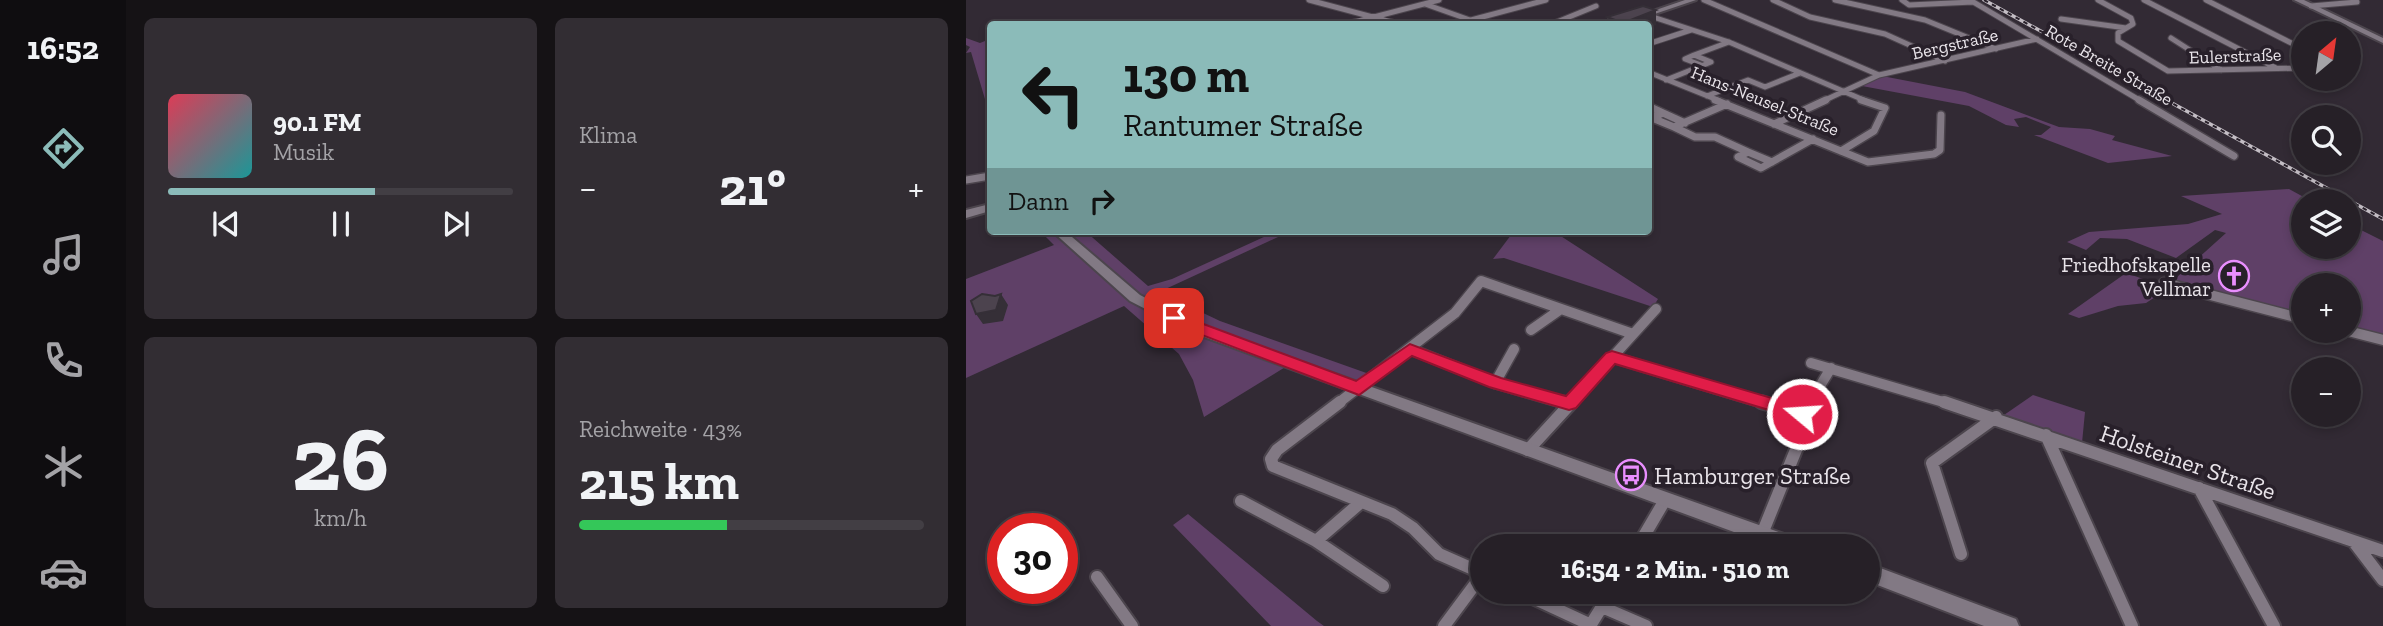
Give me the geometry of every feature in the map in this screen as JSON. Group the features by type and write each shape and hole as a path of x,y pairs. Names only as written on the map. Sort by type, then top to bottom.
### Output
{"street":[{"path":"1309,0 1390,21"},
{"path":"1360,21 1439,0"},
{"path":"1467,21 1546,0"},
{"path":"1628,21 1692,0"},
{"path":"1704,0 1879,75"},
{"path":"1773,0 1811,18 1889,35 1945,61"},
{"path":"1835,0 1856,8 1925,20 1996,49"},
{"path":"1902,0 1909,5 1972,1"},
{"path":"2061,19 2126,27 2133,24 2131,18 2098,0"},
{"path":"2144,0 2276,69"},
{"path":"2206,0 2291,43"},
{"path":"2298,0 2383,41"},
{"name":"Rote Breite Straße","path":"1972,1 2234,156"},
{"path":"2311,6 2357,2"},
{"path":"1424,4 1471,20"},
{"path":"1560,21 1597,6"},
{"path":"1478,9 1494,14"},
{"path":"1647,15 1729,42 1839,92 1885,108 1874,131 1841,151"},
{"name":"Eulerstraße","path":"2126,27 2118,33 2118,41 2168,71 2291,68"},
{"path":"1652,43 1692,29"},
{"path":"2171,38 2222,71"},
{"name":"Bergstraße","path":"1774,124 1879,75 2037,39"},
{"path":"1666,80 1711,62 1694,55 1729,42"},
{"path":"1707,96 1741,83 1758,91 1800,73"},
{"name":"Hans-Neusel-Straße","path":"1652,74 1868,162 1934,155 1940,150 1941,115"},
{"path":"1674,127 1727,104"},
{"path":"1652,108 1685,122"},
{"path":"1663,113 1652,118 1695,137 1714,137 1772,162 1813,139"},
{"path":"966,180 987,176"},
{"path":"966,214 987,209"},
{"path":"1063,235 1135,298 1193,328 1762,534 1806,425 1802,414"},
{"path":"1470,568 1439,554 1413,528 1392,514 1273,466 1271,459 1277,450 1455,313 1481,281 1633,334"},
{"path":"2164,283 2291,316"},
{"path":"1531,330 1561,309"},
{"path":"1528,450 1656,309"},
{"path":"2361,334 2383,340"},
{"path":"1410,349 1495,383 1569,404"},
{"path":"1495,383 1514,349"},
{"path":"1612,357 1802,414"},
{"name":"Holsteiner Straße","path":"1811,363 1996,417 2383,551"},
{"path":"1802,414 1831,368"},
{"path":"1961,554 1932,463 1996,417"},
{"path":"2046,435 2132,626"},
{"path":"2199,488 2274,626"},
{"path":"1645,534 1665,500"},
{"path":"1241,501 1316,541 1383,586"},
{"path":"1316,541 1360,503"},
{"path":"2354,541 2383,580"},
{"path":"1097,577 1132,626"},
{"path":"1880,578 1980,621 2009,626"},
{"path":"1444,626 1470,590"},
{"path":"1545,604 1590,626 1604,604"},
{"path":"1602,607 1646,626"}],"shaded area":[{"path":"966,38 980,43 987,40 987,106 971,52 966,53 970,47 966,45"},
{"path":"1882,76 1965,92 2059,127 2090,129 2115,136 2112,140 2172,156 2108,163 2034,135 2041,135 2051,127 2026,117 2014,119 2019,127 2006,125 1969,106 1862,86"},
{"path":"2291,190 2291,259 2361,259 2361,230 2383,241 2383,335 2361,329 2361,273 2291,273 2291,311 2181,283 2175,279 2226,233 2215,230 2176,258 2127,239 2100,238 2086,250 2067,242 2089,232 2188,224 2222,214 2181,196"},
{"path":"1044,235 1090,235 1148,286 1172,279 1268,235 1282,235 1159,292 1220,321 1372,375 1358,384 1295,361 1204,417 1193,380 1179,354 1124,306 966,378 966,279 1054,245"},
{"path":"1511,235 1559,235 1658,299 1653,307 1504,258 1493,259"},
{"path":"2126,273 2169,288 2146,303 2118,306 2079,318 2068,314"},
{"path":"2033,395 2085,412 2082,443 2004,415"},
{"path":"1188,514 1324,626 1271,626 1173,525"}],"building":[{"path":"1643,6 1656,10 1628,21 1607,17"},
{"path":"982,294 1001,294 996,310 976,314 971,301"}],"railway":[{"path":"1984,0 2383,219"}],"place":[{"name":"Friedhofskapelle Vellmar","path":"2234,276"},
{"name":"Hamburger Straße","path":"1631,475"}],"route":[{"path":"1174,318 1193,328 1359,389 1410,349 1495,383 1569,404 1612,357 1802,414"}]}
